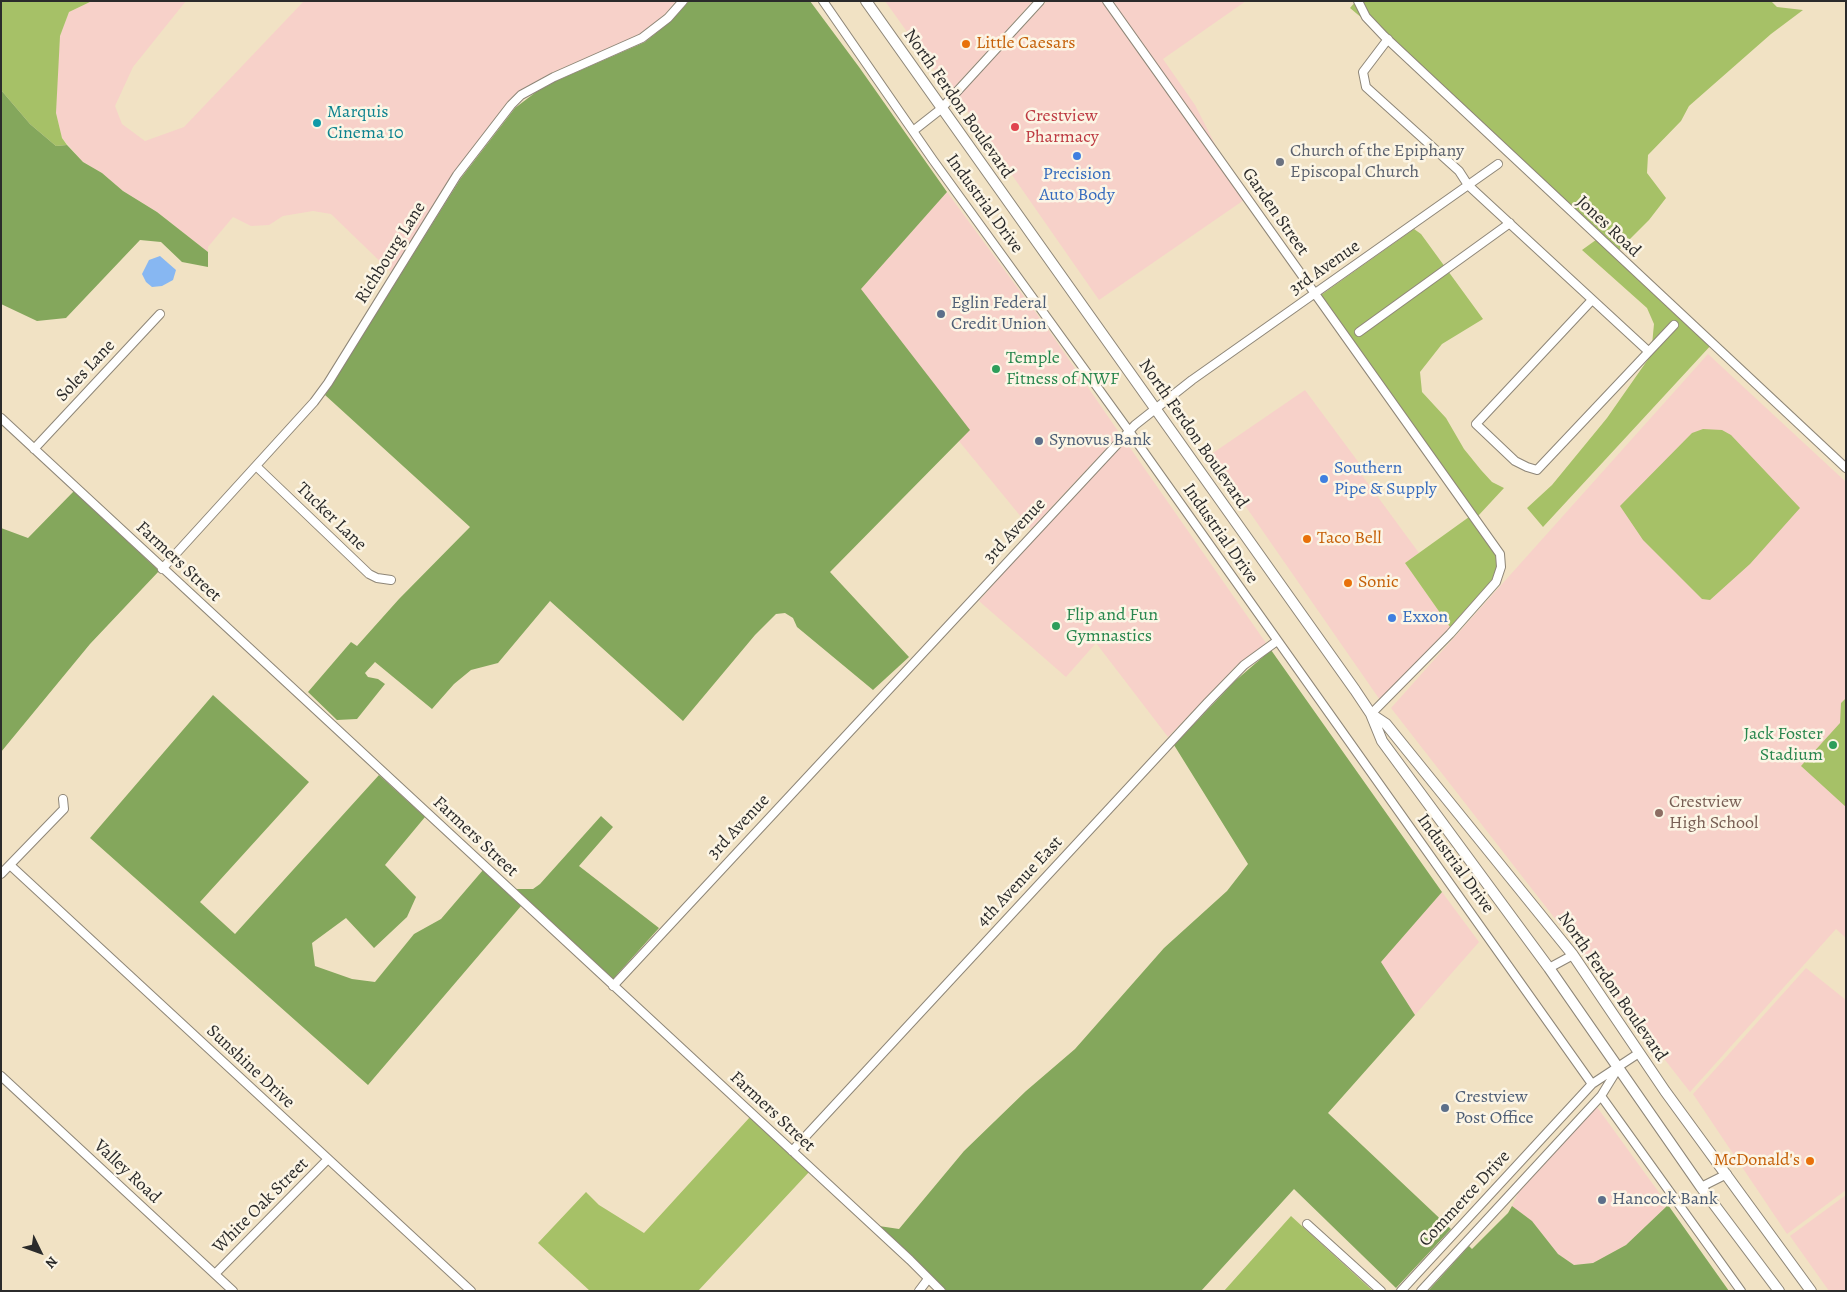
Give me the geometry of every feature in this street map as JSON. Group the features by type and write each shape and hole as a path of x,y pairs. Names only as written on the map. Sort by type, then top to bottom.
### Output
{"main road":[{"name":"North Ferdon Boulevard","path":"866,1 1371,714 1382,741 1549,968 1617,1069 1779,1291"},
{"name":"North Ferdon Boulevard","path":"1371,714 1386,724 1573,955 1665,1091 1811,1291"}],"street":[{"name":"Richbourg Lane","path":"162,569 314,402 328,383 457,175 505,111 533,88 642,38 668,18 683,1"},
{"name":"Industrial Drive","path":"823,1 913,131 1130,431 1592,1084"},
{"path":"913,131 941,109 1040,1"},
{"name":"Garden Street","path":"1107,1 1500,554 1501,562 1496,582 1450,634 1371,714"},
{"name":"Jones Road","path":"1358,1 1366,17 1388,39 1846,468"},
{"path":"1388,39 1362,72 1366,87 1459,171 1468,185 1648,352"},
{"name":"3rd Avenue","path":"613,986 1130,431 1155,409 1498,164"},
{"path":"1359,332 1510,223"},
{"path":"1592,300 1476,424 1515,462 1537,470 1674,325"},
{"name":"Soles Lane","path":"34,449 160,314"},
{"name":"Farmers Street","path":"1,418 941,1291"},
{"name":"Tucker Lane","path":"256,466 364,569 377,578 391,580"},
{"name":"4th Avenue East","path":"792,1151 1220,690 1244,665 1277,640"},
{"path":"1,874 64,809 63,799"},
{"name":"Sunshine Drive","path":"10,865 471,1291"},
{"path":"1549,968 1573,955"},
{"name":"Commerce Drive","path":"1400,1291 1592,1084 1639,1053"},
{"name":"Commerce Drive","path":"1422,1291 1601,1096 1617,1069"},
{"name":"Valley Road","path":"1,1076 233,1291"},
{"path":"1601,1096 1741,1291"},
{"path":"1549,1130 1560,1140"},
{"name":"White Oak Street","path":"215,1274 328,1159"},
{"path":"1701,1186 1727,1174"},
{"path":"1468,1218 1479,1229"},
{"path":"1307,1224 1381,1291"},
{"path":"919,1291 928,1279"}],"shaded area":[{"path":"92,1 186,1 133,67 115,106 122,124 145,141 184,127 304,1 676,1 664,15 640,34 551,73 519,92 508,101 453,173 392,273 331,214 313,211 283,216 269,225 251,226 233,217 208,247 208,252 157,212 123,191 102,173 83,162 62,138 56,113 57,76 60,36 69,12"},
{"path":"885,1 1033,1 950,92"},
{"path":"1047,1 1102,1 1244,200 1099,300 964,106 956,99"},
{"path":"1112,1 1246,1 1163,59 1195,105 1217,148"},
{"path":"947,192 1050,332 1120,434 1031,529 958,440 969,430 861,289"},
{"name":"Crestview High School","path":"1708,354 1846,482 1846,938 1836,929 1690,1092 1391,708"},
{"path":"1305,390 1365,471 1361,474 1419,553 1405,563 1450,627 1380,700 1210,455"},
{"path":"1126,442 1266,643 1238,664 1168,737 1096,643 1066,677 979,601 1017,557"},
{"path":"1442,892 1479,942 1415,1015 1381,962"},
{"path":"1806,968 1846,1000 1846,1190 1787,1234 1693,1094"},
{"path":"1597,1107 1668,1205 1626,1245 1593,1263 1574,1265 1558,1254 1532,1221 1512,1206 1518,1193"},
{"path":"1846,1195 1846,1291 1829,1291 1790,1236"}],"green space":[{"path":"1,1 92,1 69,12 60,36 56,113 62,138 67,145 56,146 30,124 1,90"},
{"path":"689,1 810,1 947,192 861,289 970,430 830,572 909,657 873,690 797,627 793,618 785,613 776,614 755,635 683,721 550,601 498,663 471,670 454,684 432,709 375,662 365,673 368,677 378,679 385,684 357,719 337,720 308,692 351,642 357,646 399,599 470,527 325,395 461,178 515,108 536,92 556,81 645,42 671,21"},
{"path":"1356,1 1771,1 1777,7 1803,10 1771,34 1689,106 1681,121 1648,155 1647,173 1666,198 1649,220 1617,252 1713,343 1543,527 1527,508 1552,485 1607,418 1651,355 1654,324 1647,308 1582,250 1600,237 1381,34 1350,8"},
{"path":"1,90 30,124 56,146 67,145 83,162 102,173 123,191 157,212 208,252 208,267 182,262 161,242 140,240 66,318 37,321 1,304"},
{"path":"1414,229 1421,234 1483,319 1442,344 1420,372 1422,392 1446,418 1464,449 1481,470 1492,482 1504,488 1478,516 1321,295"},
{"path":"1703,429 1722,430 1731,435 1800,508 1750,564 1710,600 1702,599 1643,540 1620,506 1692,433"},
{"path":"74,491 159,571 90,644 1,752 1,528 28,538"},
{"path":"1469,517 1496,555 1497,566 1492,580 1450,627 1405,563"},
{"path":"1271,650 1442,892 1381,962 1415,1015 1328,1113 1451,1229 1396,1288 1294,1189 1201,1291 947,1291 879,1226 899,1229 964,1151 1026,1091 1075,1049 1164,948 1227,891 1248,864 1174,745 1235,681"},
{"path":"213,695 309,782 200,902 235,934 379,775 425,817 385,865 416,897 407,917 374,948 346,918 312,943 315,966 352,979 375,982 414,934 441,919 483,870 521,906 368,1085 90,838"},
{"name":"Jack Foster Stadium","path":"1846,698 1846,807 1801,766 1840,723 1841,703"},
{"path":"601,816 613,827 579,866 659,928 613,979 515,889 533,889 540,884"},
{"path":"750,1117 809,1172 698,1291 590,1291 538,1243 586,1192 599,1205 644,1233"},
{"path":"1668,1205 1729,1291 1428,1291 1469,1246 1472,1249 1508,1213 1512,1206 1532,1221 1558,1254 1574,1265 1593,1263 1626,1245"},
{"path":"1291,1216 1373,1291 1224,1291"}],"water":[{"path":"160,256 176,270 173,280 162,286 152,287 146,282 142,274 149,260"}],"place":[{"name":"Little Caesars","path":"966,44"},
{"name":"Marquis Cinema 10","path":"317,123"},
{"name":"Crestview Pharmacy","path":"1015,127"},
{"name":"Precision Auto Body","path":"1077,156"},
{"name":"Church of the Epiphany Episcopal Church","path":"1280,162"},
{"name":"Eglin Federal Credit Union","path":"941,314"},
{"name":"Temple Fitness of NWF","path":"996,369"},
{"name":"Synovus Bank","path":"1039,441"},
{"name":"Southern Pipe & Supply","path":"1324,479"},
{"name":"Taco Bell","path":"1307,539"},
{"name":"Sonic","path":"1348,583"},
{"name":"Exxon","path":"1392,618"},
{"name":"Flip and Fun Gymnastics","path":"1056,626"},
{"name":"Jack Foster Stadium","path":"1833,745"},
{"name":"Crestview High School","path":"1659,813"},
{"name":"Crestview Post Office","path":"1445,1108"},
{"name":"McDonald's","path":"1810,1161"},
{"name":"Hancock Bank","path":"1602,1200"}]}
